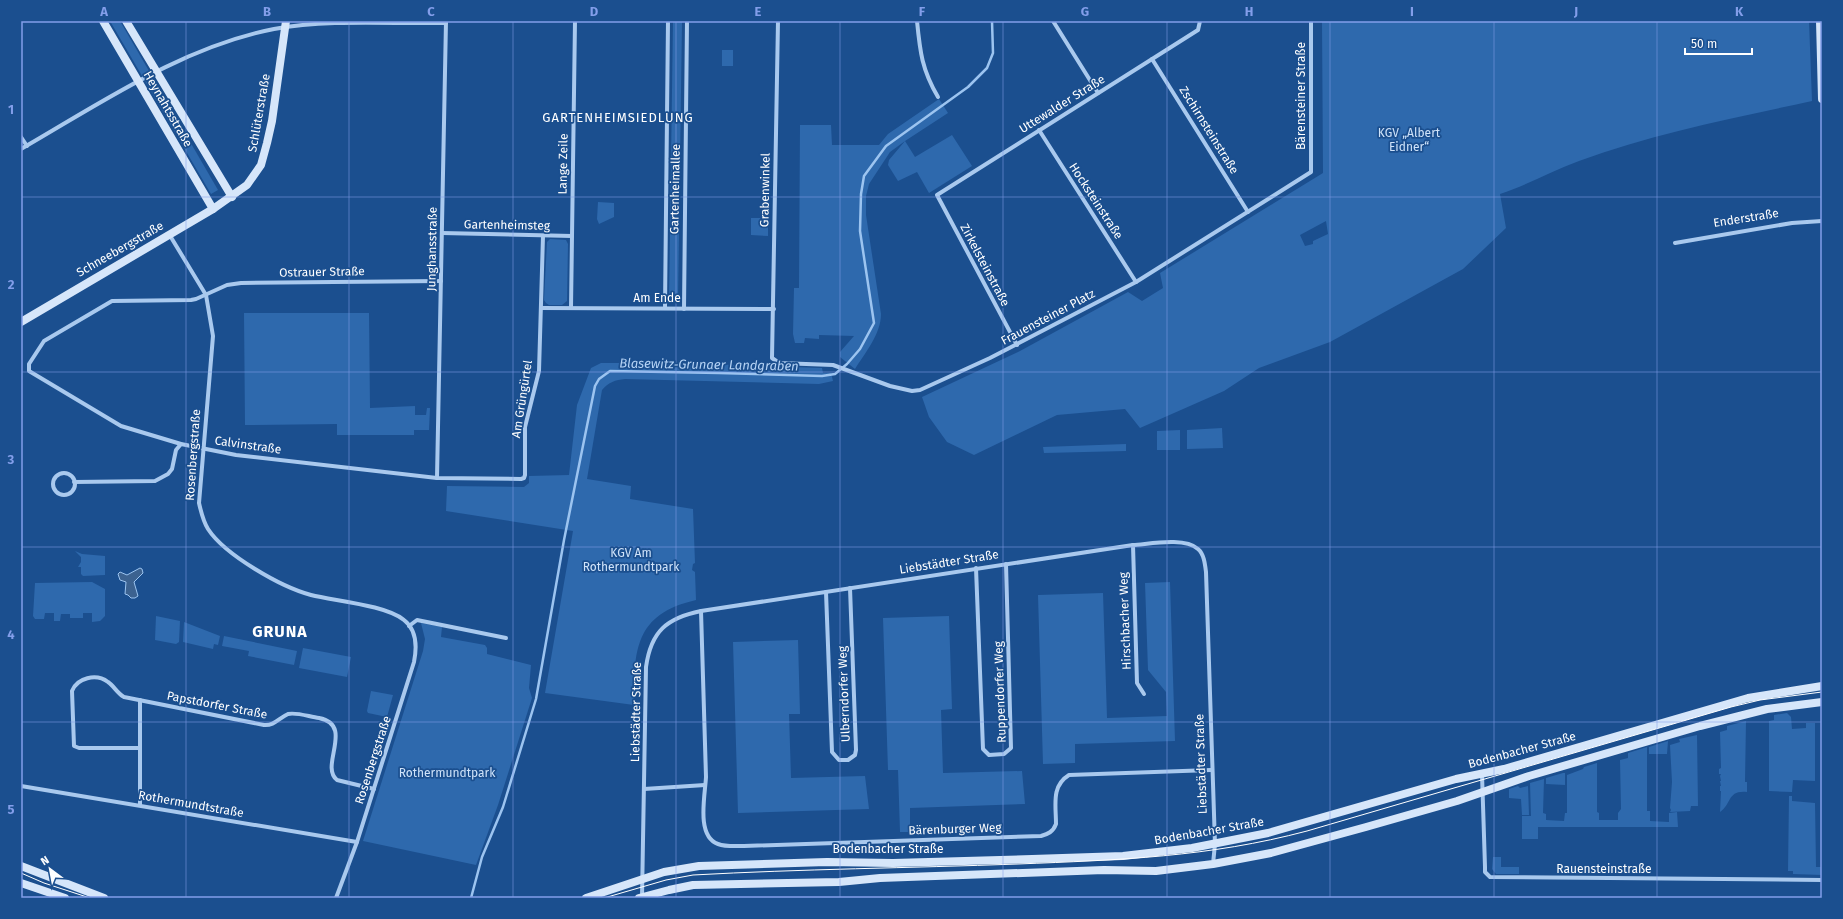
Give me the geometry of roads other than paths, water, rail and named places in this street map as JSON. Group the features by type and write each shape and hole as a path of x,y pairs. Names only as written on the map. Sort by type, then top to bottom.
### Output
{"street":[{"name":"Heynahtsstraße","path":"103,21 213,208"},
{"name":"Heynahtsstraße","path":"126,21 232,197"},
{"name":"Lange Zeile","path":"571,308 576,21"},
{"name":"Gartenheimallee","path":"665,308 668,21"},
{"name":"Gartenheimallee","path":"684,308 687,21"},
{"name":"Grabenwinkel","path":"772,358 778,21"},
{"path":"918,21 921,58 930,84 938,97"},
{"path":"1053,21 1098,93"},
{"name":"Uttewalder Straße","path":"937,195 1198,30 1200,21"},
{"name":"Bärensteiner Straße","path":"1311,21 1311,172"},
{"path":"1820,21 1822,99"},
{"path":"21,149 139,81 196,54 242,37 286,24 446,22"},
{"name":"Junghansstraße","path":"437,478 446,22"},
{"name":"Schlüterstraße","path":"232,197 247,185 261,165 272,121 286,24"},
{"name":"Zschirnsteinstraße","path":"1152,59 1248,212"},
{"name":"Hocksteinstraße","path":"1039,130 1136,282"},
{"path":"21,137 26,146"},
{"name":"Frauensteiner Platz","path":"772,358 779,363 833,365 879,383 912,391 931,385 1016,345 1136,282 1311,172"},
{"name":"Zirkelsteinstraße","path":"937,195 1016,345"},
{"name":"Schneebergstraße","path":"21,322 232,197"},
{"name":"Enderstraße","path":"1675,243 1785,224 1822,221"},
{"name":"Gartenheimsteg","path":"442,233 572,236"},
{"name":"Rosenbergstraße","path":"170,234 206,295 213,336 200,485 201,511 208,529 222,545 266,575 292,589 383,610 404,620 410,626 415,638 414,662 357,842 336,898"},
{"name":"Am Grüngürtel","path":"437,478 524,478 525,427 539,371 543,236"},
{"name":"Ostrauer Straße","path":"206,295 227,285 241,283 442,281"},
{"name":"Calvinstraße","path":"206,295 191,300 112,301 44,341 29,364 29,367 32,373 122,426 181,444 236,455 437,478"},
{"name":"Am Ende","path":"541,308 774,309"},
{"path":"74,482 155,481 168,474 172,469 176,450 181,444"},
{"path":"62,474 70,475 74,482 74,489 69,494 59,494 53,487 55,478 62,474"},
{"name":"Liebstädter Straße","path":"641,898 646,667 648,654 656,634 666,624 677,617 701,611 1133,545 1174,542 1189,544 1198,549 1203,557 1206,572 1211,770 1215,844 1213,864"},
{"name":"Hirschbacher Weg","path":"1133,545 1137,683 1144,694"},
{"name":"Ruppendorfer Weg","path":"976,568 983,749 989,755 1004,754 1011,748 1006,564"},
{"name":"Ulberndorfer Weg","path":"826,592 832,752 839,760 848,760 855,755 856,750 850,588"},
{"name":"Bärenburger Weg","path":"701,611 705,831 707,836 719,845 744,846 1041,836 1048,834 1056,824 1056,791 1062,779 1069,775 1211,770"},
{"path":"410,626 418,620 506,638"},
{"name":"Papstdorfer Straße","path":"140,748 79,748 74,746 72,691 75,685 82,679 102,678 124,697 270,726 290,714 323,719 332,726 336,735 330,770 333,778 374,789"},
{"name":"Bodenbacher Straße","path":"586,898 664,872 699,866 827,862 893,863 1123,856 1168,852 1215,844 1268,832 1456,780 1504,770 1748,698 1822,686"},
{"path":"140,700 140,805"},
{"path":"641,898 693,885 839,882 880,878 1097,870 1156,871 1213,864 1300,845 1483,793 1514,780 1700,726 1766,709 1822,702"},
{"name":"Rauensteinstraße","path":"1482,774 1484,866 1485,872 1490,877 1822,880"},
{"path":"644,789 705,785"},
{"name":"Rothermundtstraße","path":"21,786 357,842"},
{"path":"21,866 104,898"},
{"path":"21,883 65,898"}],"waterway":[{"name":"Blasewitz‐Grunaer Landgraben","path":"471,898 482,857 503,807 536,699 564,540 595,386 599,379 610,371 822,376 835,374 847,364 860,349 874,323 860,231 861,194 864,176 886,146 968,87 987,68 993,53 992,21"}],"tram line":[{"path":"604,898 666,880 693,875 1092,861 1164,856 1235,847 1307,831 1731,707 1760,700 1822,692"},
{"path":"21,873 44,883 90,898"}],"district":[{"name":"GARTENHEIMSIEDLUNG","path":"618,117"},
{"name":"GRUNA","path":"280,631"}],"park label":[{"name":"KGV „Albert Eidner“","path":"1409,140"},
{"name":"KGV Am Rothermundtpark","path":"631,560"},
{"name":"Rothermundtpark","path":"447,773"}]}
